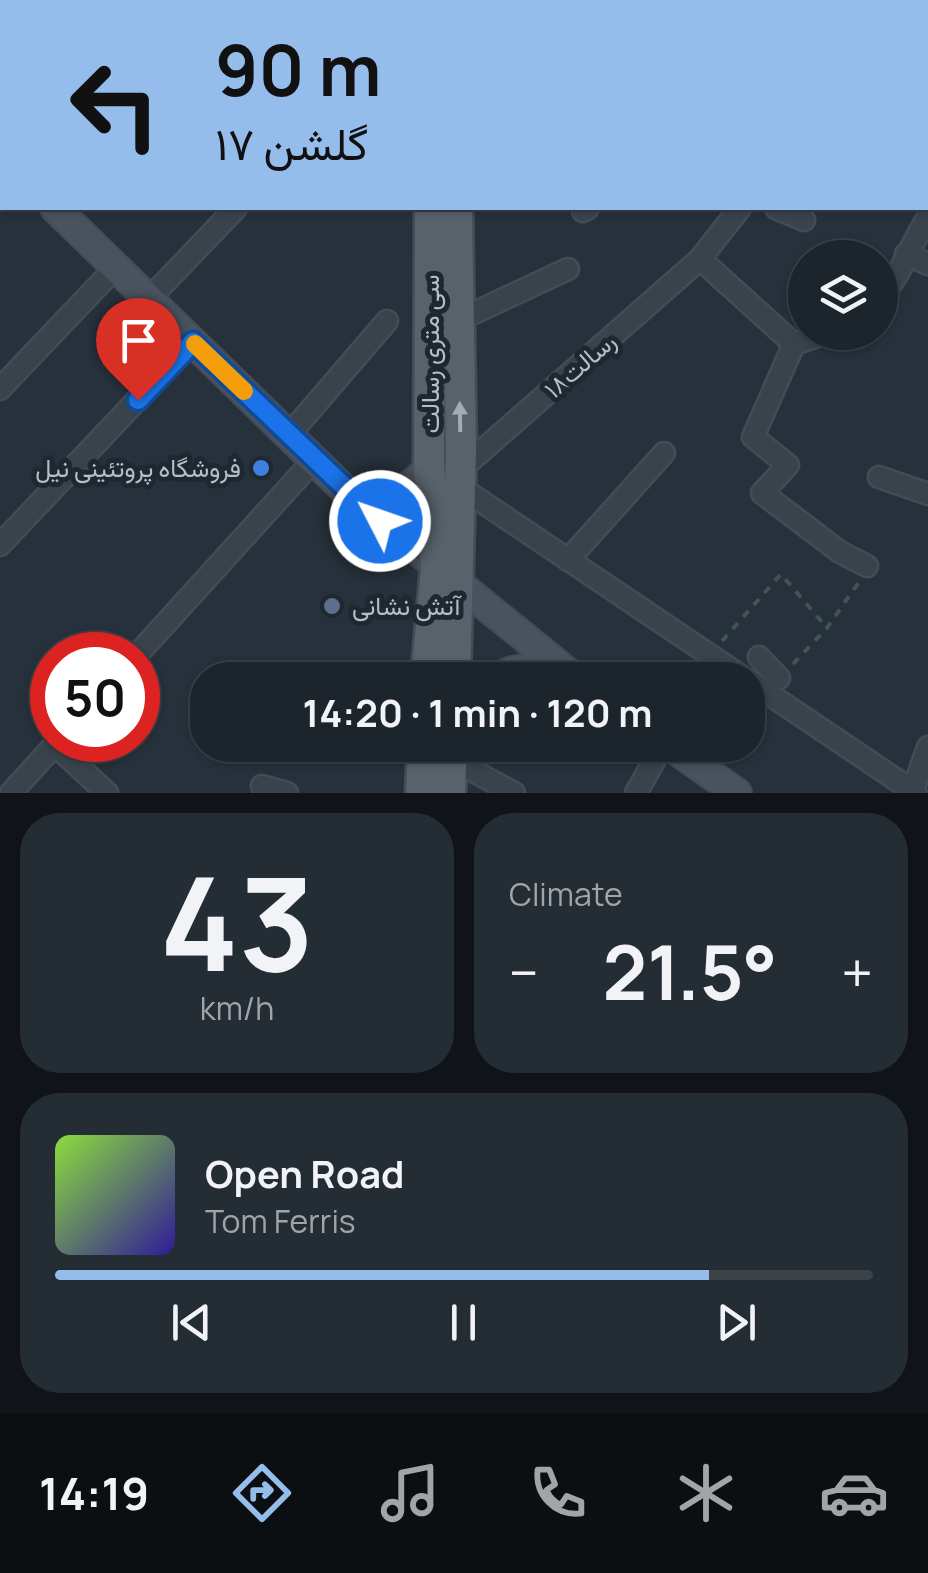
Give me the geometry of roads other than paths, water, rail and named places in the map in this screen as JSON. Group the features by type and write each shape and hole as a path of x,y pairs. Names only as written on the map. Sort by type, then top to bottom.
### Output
{"main road":[{"path":"57,210 353,498 552,662"},
{"name":"سی متری رسالت","path":"430,662 448,576 460,478 459,320 431,210"},
{"name":"سی متری رسالت","path":"454,662 448,576 429,466 444,255 456,210"},
{"path":"353,498 400,493 416,484 429,466"},
{"path":"421,793 422,762"},
{"path":"450,793 452,762"},
{"path":"691,762 737,793"}],"street":[{"path":"148,299 234,210"},
{"name":"رسالت۱۸","path":"460,478 700,259 738,210"},
{"path":"781,210 804,220"},
{"path":"898,274 928,217"},
{"path":"906,254 928,264"},
{"path":"700,259 788,339"},
{"path":"0,389 116,267"},
{"path":"459,320 568,269"},
{"path":"289,435 387,321"},
{"path":"0,545 193,342"},
{"path":"791,350 753,437 788,465 762,493 840,552 867,566"},
{"path":"568,560 664,453"},
{"path":"157,632 314,460"},
{"path":"879,477 928,494"},
{"path":"460,478 568,560 720,662"},
{"path":"759,656 779,678"},
{"path":"765,692 913,792 928,747"},
{"path":"11,793 39,762"},
{"path":"77,762 107,793"},
{"path":"467,762 514,793"},
{"path":"636,793 655,762"},
{"path":"262,786 287,793"}],"place":[{"name":"فروشگاه پروتئینی نیل","path":"261,468"},
{"name":"آتش نشانی","path":"332,606"}]}
